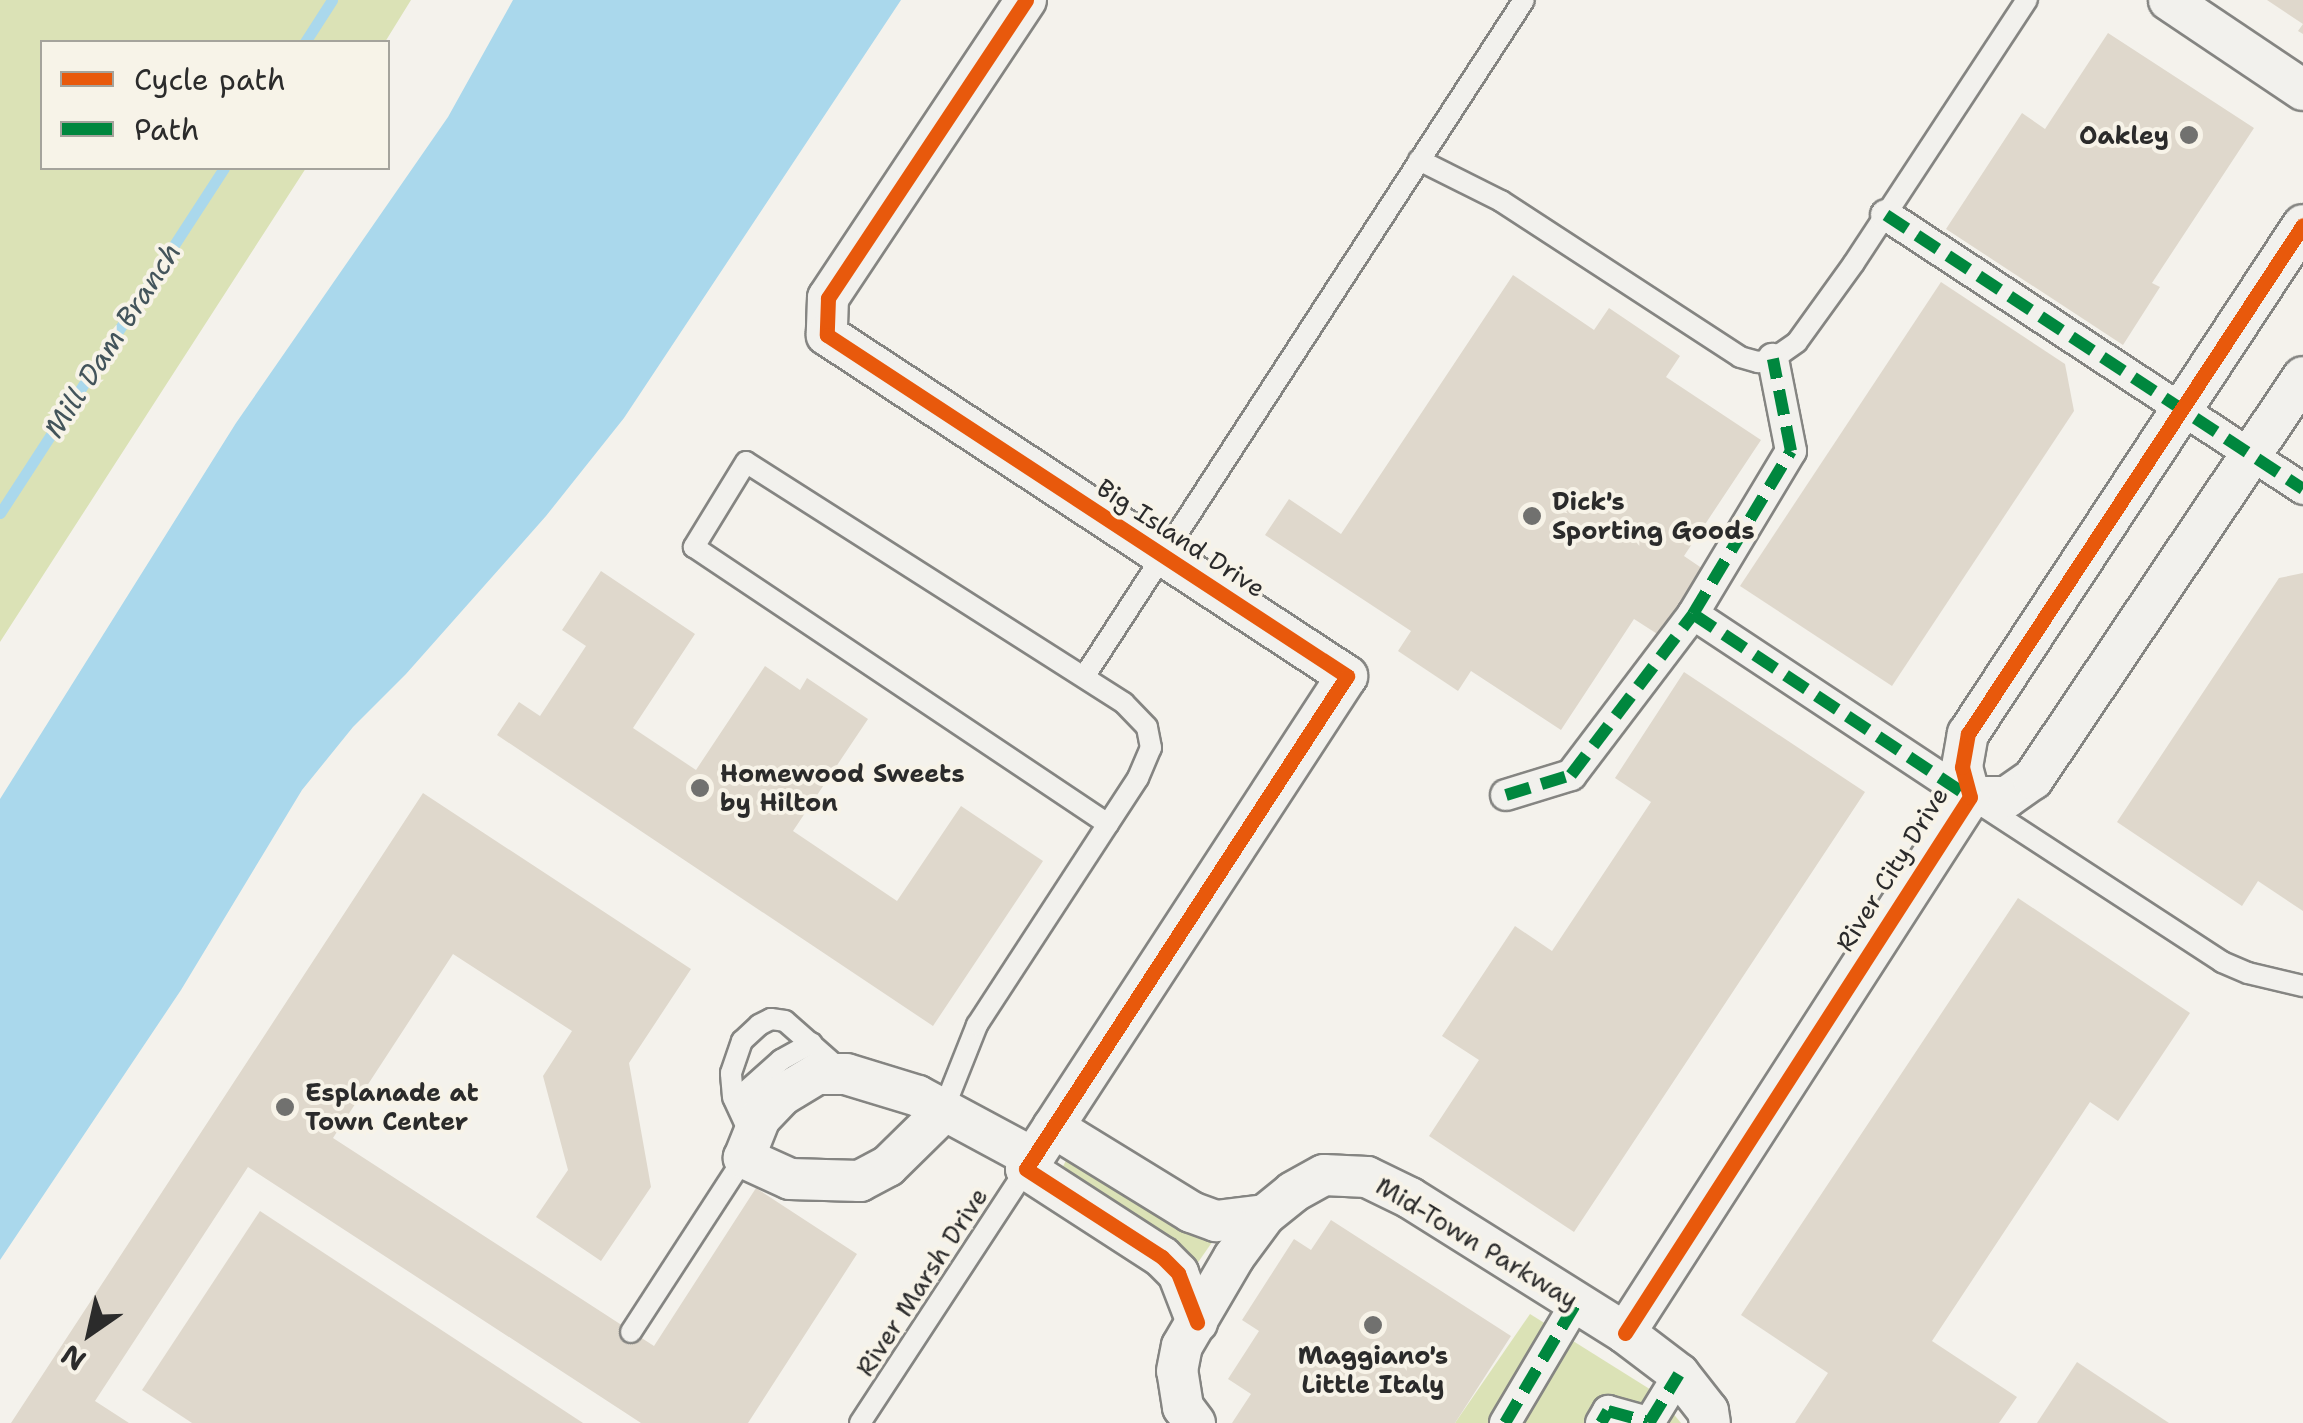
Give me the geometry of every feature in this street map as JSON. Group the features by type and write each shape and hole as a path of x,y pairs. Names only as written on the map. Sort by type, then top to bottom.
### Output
{"street":[{"name":"Big Island Drive","path":"1026,0 828,298 827,335 1347,676 1037,1152"},
{"path":"2169,0 2303,90"},
{"path":"1886,215 2303,489"},
{"name":"River City Drive","path":"1625,1333 1970,798 1962,766 1968,734 2303,225"},
{"path":"1506,795 1571,776 1693,614 1790,452 1773,359"},
{"name":"River City Drive","path":"1970,798 2007,796 2033,778 2303,377"},
{"path":"1693,614 1970,798"},
{"path":"942,1112 888,1166 860,1181 790,1178 743,1132 782,1095 817,1074 846,1074 918,1096 942,1112 1037,1152 1216,1221 1265,1215"},
{"path":"1037,1152 1162,1257 1178,1274 1197,1322"},
{"name":"Mid-Town Parkway","path":"1194,1423 1182,1407 1178,1371 1182,1346 1265,1215 1292,1192 1324,1175 1367,1177 1410,1198 1625,1333 1680,1374 1708,1411 1710,1423"},
{"path":"1505,1423 1576,1303"},
{"path":"1601,1423 1608,1411 1648,1422 1680,1374"}],"lane":[{"path":"1084,678 1160,555 1524,0"},
{"path":"1419,160 1500,201 1740,358 1758,362 1773,359 1797,342 2027,0"},
{"path":"942,1112 977,1025 1138,778 1150,748 1147,726 1124,702 746,462 694,547 1108,824"},
{"path":"1970,798 2222,962 2248,973 2303,986"},
{"path":"743,1132 734,1056 758,1025 770,1019 786,1021 846,1074"},
{"path":"631,1332 781,1060 812,1042"},
{"name":"River Marsh Drive","path":"860,1423 1037,1152"}],"green space":[{"path":"0,0 411,0 386,40 40,40 40,170 305,170 0,642"},
{"path":"1069,1155 1215,1238 1192,1271 1061,1170"},
{"path":"1530,1314 1656,1393 1681,1423 1455,1423"}],"water":[{"path":"513,0 901,0 624,418 546,516 406,674 353,727 302,790 181,990 0,1260 0,799 236,423 448,117"}],"building":[{"path":"2267,0 2303,0 2303,24"},
{"path":"2108,33 2254,128 2152,283 2160,287 2123,345 1946,229 2022,113 2045,129"},
{"name":"Dick's Sporting Goods","path":"1513,275 1594,330 1609,308 1680,356 1666,377 1761,440 1684,556 1706,571 1662,637 1634,619 1561,730 1471,671 1458,691 1398,651 1411,631 1265,535 1289,499 1341,534"},
{"path":"1941,282 2065,364 2074,411 1892,686 1740,586"},
{"name":"Homewood Sweets by Hilton","path":"601,571 695,634 633,728 696,770 765,666 800,690 807,678 868,719 793,831 897,901 961,806 1043,861 933,1026 497,735 519,702 540,716 586,646 562,630"},
{"path":"2303,573 2303,911 2258,881 2242,906 2117,822 2279,578"},
{"path":"1684,672 1865,792 1574,1232 1429,1136 1479,1060 1442,1036 1515,926 1552,951 1651,802 1615,778"},
{"name":"Esplanade at Town Center","path":"423,793 691,969 629,1063 651,1187 601,1261 536,1217 568,1170 543,1076 572,1031 453,954 333,1138 654,1346 756,1188 857,1254 748,1423 641,1423 248,1167 95,1401 129,1423 11,1423"},
{"path":"2018,898 2190,1013 2118,1121 2090,1102 1932,1341 2017,1397 1999,1423 1795,1423 1828,1373 1741,1315"},
{"path":"260,1211 583,1423 192,1423 142,1390"},
{"name":"Maggiano's Little Italy","path":"1331,1220 1511,1336 1455,1423 1232,1423 1251,1394 1228,1379 1259,1331 1242,1320 1294,1239 1311,1250"},
{"path":"2077,1362 2169,1423 2037,1423"}],"waterway":[{"name":"Mill Dam Branch","path":"306,40 332,0"},
{"name":"Mill Dam Branch","path":"0,513 223,170"}],"marked path":[{"path":"1886,215 2303,489"},
{"path":"1506,795 1571,775 1693,614 1791,451 1773,359"},
{"path":"1693,614 1970,797"},
{"path":"1505,1423 1576,1303"},
{"path":"1649,1423 1679,1374"},
{"path":"1601,1423 1608,1411 1648,1422"}],"cycle path":[{"path":"1026,0 828,298 827,335 1347,676 1026,1169 1162,1257 1178,1273 1197,1322"},
{"path":"1625,1333 1970,797 1962,767 1968,734 2303,225"}],"place":[{"name":"Oakley","path":"2189,135"},
{"name":"Dick's Sporting Goods","path":"1532,516"},
{"name":"Homewood Sweets by Hilton","path":"700,788"},
{"name":"Esplanade at Town Center","path":"285,1107"},
{"name":"Maggiano's Little Italy","path":"1373,1325"}]}
